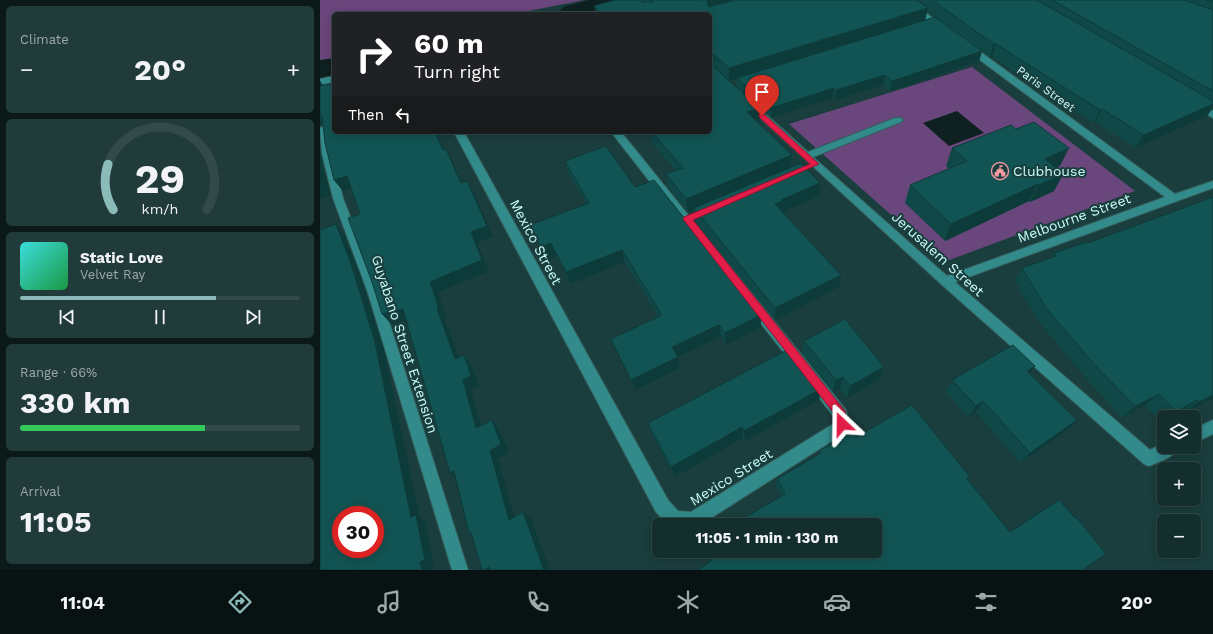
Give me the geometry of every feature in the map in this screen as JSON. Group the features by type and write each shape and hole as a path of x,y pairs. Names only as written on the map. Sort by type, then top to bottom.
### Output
{"street":[{"name":"Paris Street","path":"904,0 930,23 956,38 1173,198"},
{"path":"320,82 332,79"},
{"name":"Jerusalem Street","path":"739,96 810,163 1149,459 1159,454"},
{"path":"1186,99 1213,115"},
{"path":"810,163 898,120"},
{"name":"Guyabano Street Extension","path":"324,127 327,154 338,198 374,292 460,570"},
{"name":"Mexico Street","path":"460,134 662,506 674,519 693,520 838,429 842,424 841,414 691,218 618,134"},
{"name":"Melbourne Street","path":"945,281 1213,184"},
{"path":"1201,433 1213,427"}],"shaded area":[{"path":"320,0 584,0 524,12 332,12 332,64 320,66"},
{"path":"972,67 1135,191 944,262 789,124"},
{"path":"957,111 984,133 949,146 923,123"}],"building":[{"path":"615,0 642,0 642,2 653,2 651,0 709,0 707,1 709,7 735,0 917,0 928,8 729,68 712,54 712,12 599,12 594,6"},
{"path":"932,0 1037,0 1213,101 1213,104 1144,135 1102,109 1100,110 994,44"},
{"path":"1052,0 1184,0 1213,10 1213,91"},
{"path":"935,17 982,51 892,81 885,75 836,90 834,88 771,108 737,78"},
{"path":"712,66 760,108 747,112 792,155 686,199 666,174 683,168 654,134 712,134"},
{"path":"332,83 332,134 436,134 443,150 446,149 461,183 467,181 487,226 471,232 482,260 430,282 439,309 437,309 455,359 464,355 471,376 463,380 476,428 492,420 501,444 490,451 509,520 523,512 544,570 490,570 489,567 482,570 471,532 469,533 454,471 450,473 403,309 382,314 372,282 348,218 360,214 347,176 334,180 325,143 322,115 320,114 320,86"},
{"path":"1034,122 1069,148 1045,159 1063,174 951,224 910,185 967,161 952,148 1011,125 1016,129"},
{"path":"606,146 635,187 654,180 761,315 725,333 719,325 672,347 678,357 631,380 611,339 662,315 622,250 566,272 551,243 541,247 530,225 589,203 565,161"},
{"path":"801,163 820,183 775,204 841,275 775,308 694,208"},
{"path":"1213,197 1213,395 1199,402 1197,400 1180,410 1174,410 1159,394 1135,406 1093,363 1046,308 1022,268 1056,256 1054,253 1086,242 1088,243"},
{"path":"336,224 351,264 375,342 411,517 416,515 425,560 420,562 422,570 320,570 320,230"},
{"path":"845,319 884,367 850,386 843,377 836,380 804,341"},
{"path":"1013,345 1035,366 1027,371 1077,420 1030,453 983,401 976,406 952,380"},
{"path":"789,349 821,389 744,431 742,427 671,467 648,423"},
{"path":"912,405 970,477 967,479 1010,532 1059,500 1076,519 1077,518 1106,554 1082,570 698,570 711,561 710,558 882,558 882,518 744,518 785,494 777,479 821,453 819,451 852,432 856,437"}],"waterway":[{"path":"586,12 619,0"},
{"path":"320,71 332,69"}],"place":[{"name":"Clubhouse","path":"1000,171"}],"route":[{"path":"762,116 815,164 687,219 841,414 842,424"}]}
